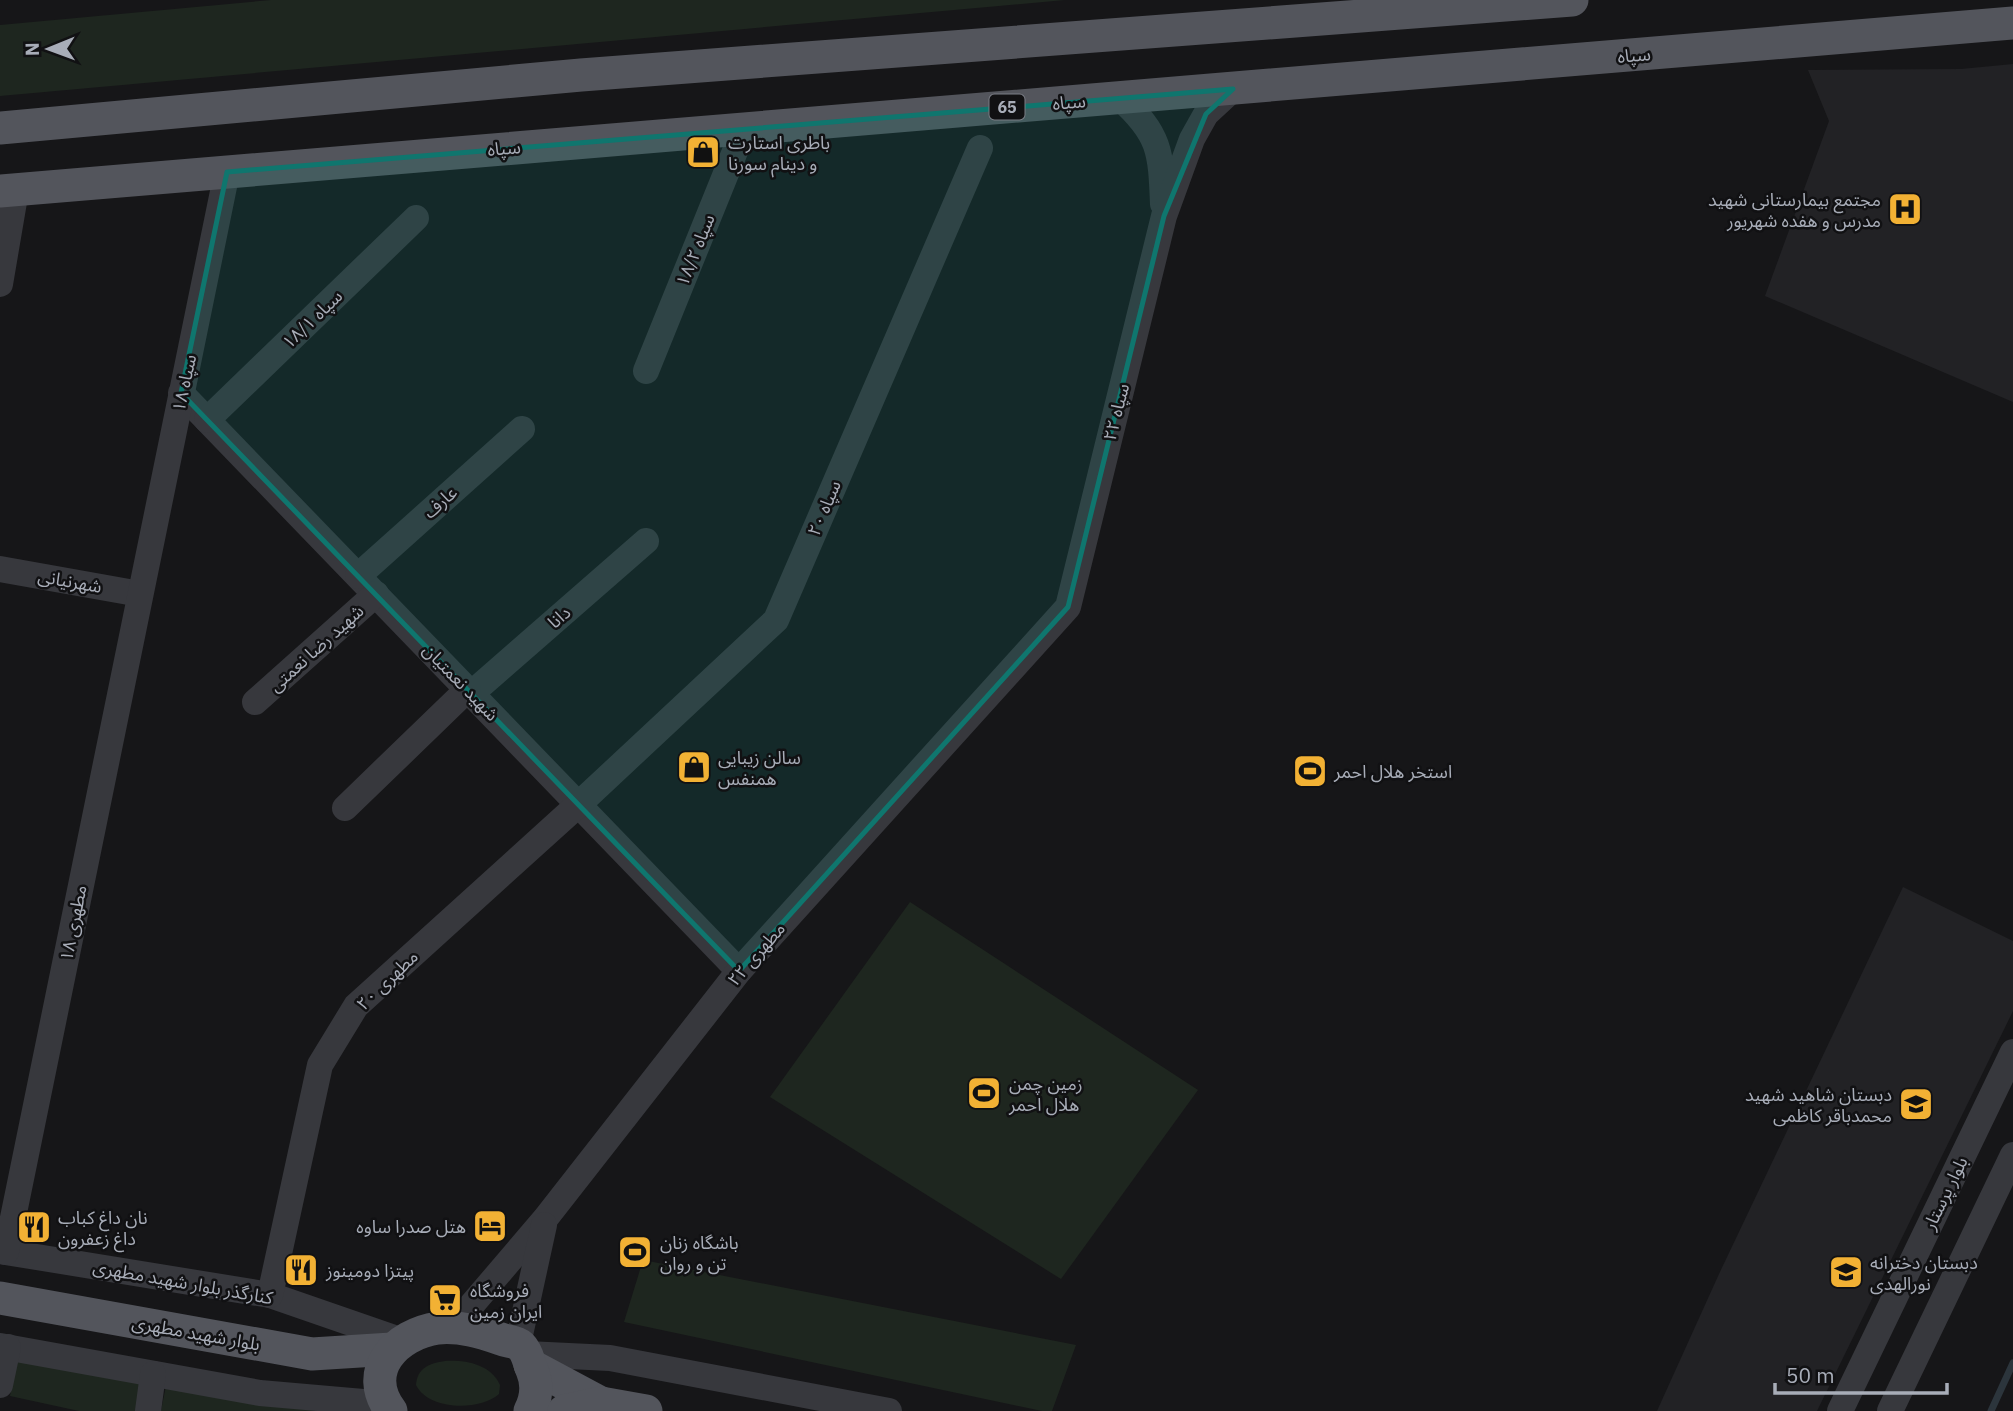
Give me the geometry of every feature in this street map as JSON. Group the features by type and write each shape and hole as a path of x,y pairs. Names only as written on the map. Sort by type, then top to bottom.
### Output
{"main road":[{"path":"0,128 581,75 1572,0"},
{"name":"سپاه","path":"8,190 2013,23"},
{"name":"بلوار شهید مطهری","path":"0,1298 312,1354 398,1345 426,1331 452,1328"},
{"path":"452,1328 477,1331 525,1354 601,1403"},
{"path":"386,1402 380,1376 384,1362 398,1345"},
{"path":"312,1354 386,1402"},
{"path":"525,1354 536,1378 537,1394 530,1411"},
{"path":"564,1411 601,1403 646,1411"}],"street":[{"path":"1164,216 1192,139 1206,114 1233,89"},
{"path":"1120,98 1140,116 1154,136 1162,166 1164,216"},
{"name":"سپاه ۱۸/۲","path":"646,371 744,128"},
{"name":"سپاه ۲۰","path":"579,804 776,620 980,148"},
{"name":"سپاه ۱۸","path":"140,594 227,172"},
{"path":"0,284 8,190"},
{"name":"سپاه ۲۲","path":"1068,607 1164,216"},
{"name":"سپاه ۱۸/۱","path":"207,420 416,218"},
{"name":"شهید نعمتیان","path":"181,393 739,971"},
{"name":"عارف","path":"367,585 522,429"},
{"name":"دانا","path":"345,808 470,691 646,541"},
{"name":"شهرنیانی","path":"0,569 140,594"},
{"name":"شهید رضا نعمتی","path":"255,702 367,585"},
{"name":"مطهری ۱۸","path":"3,1252 140,594"},
{"name":"مطهری ۲۲","path":"525,1354 545,1219 739,971 1068,607"},
{"name":"مطهری ۲۰","path":"270,1295 320,1065 356,1006 579,804"},
{"name":"بلوار پرستار","path":"1840,1411 2013,1052"},
{"path":"1890,1411 2013,1155"},
{"path":"452,1328 545,1219"},
{"name":"کنارگذر بلوار شهید مطهری","path":"3,1252 270,1295 398,1345"},
{"path":"0,1385 4,1347 260,1393 386,1402"},
{"path":"525,1354 610,1359 889,1411"},
{"path":"148,1411 153,1374"}],"highlighted area":[{"path":"1233,89 1206,114 1164,216 1068,607 739,971 181,393 227,172"}],"shaded area":[{"path":"271,0 1065,0 0,96 0,25"},
{"name":"مجتمع بیمارستانی شهید مدرس و هفده شهریور","path":"2013,64 2013,402 1765,296 1829,121 1808,70 1961,69"},
{"path":"1903,887 2013,941 2013,1011 1817,1411 1657,1411 1719,1274"},
{"name":"زمین چمن هلال احمر","path":"910,902 1198,1090 1061,1279 770,1097"},
{"path":"643,1260 1076,1345 1052,1411 1042,1411 624,1322"},
{"path":"17,1359 143,1383 137,1411 79,1411 10,1396"},
{"path":"445,1361 461,1361 484,1368 496,1378 500,1385 499,1394 491,1400 468,1405 455,1406 432,1400 416,1385 417,1379 425,1367"},
{"path":"166,1386 351,1411 161,1411"}],"waterway":[{"path":"1991,1411 2013,1363"}],"place":[{"name":"باطری استارت و دینام سورنا","path":"703,152"},
{"name":"مجتمع بیمارستانی شهید مدرس و هفده شهریور","path":"1905,209"},
{"name":"سالن زيبايى همنفس","path":"694,767"},
{"name":"استخر هلال احمر","path":"1310,771"},
{"name":"زمین چمن هلال احمر","path":"984,1093"},
{"name":"دبستان شاهید شهید محمدباقر کاظمی","path":"1916,1104"},
{"name":"هتل صدرا ساوه","path":"490,1226"},
{"name":"نان داغ کباب داغ زعفرون","path":"34,1227"},
{"name":"باشگاه زنان تن و روان","path":"635,1252"},
{"name":"پیتزا دومینوز","path":"301,1270"},
{"name":"دبستان دخترانه نورالهدی","path":"1846,1272"},
{"name":"فروشگاه ایران زمین","path":"445,1300"}]}
